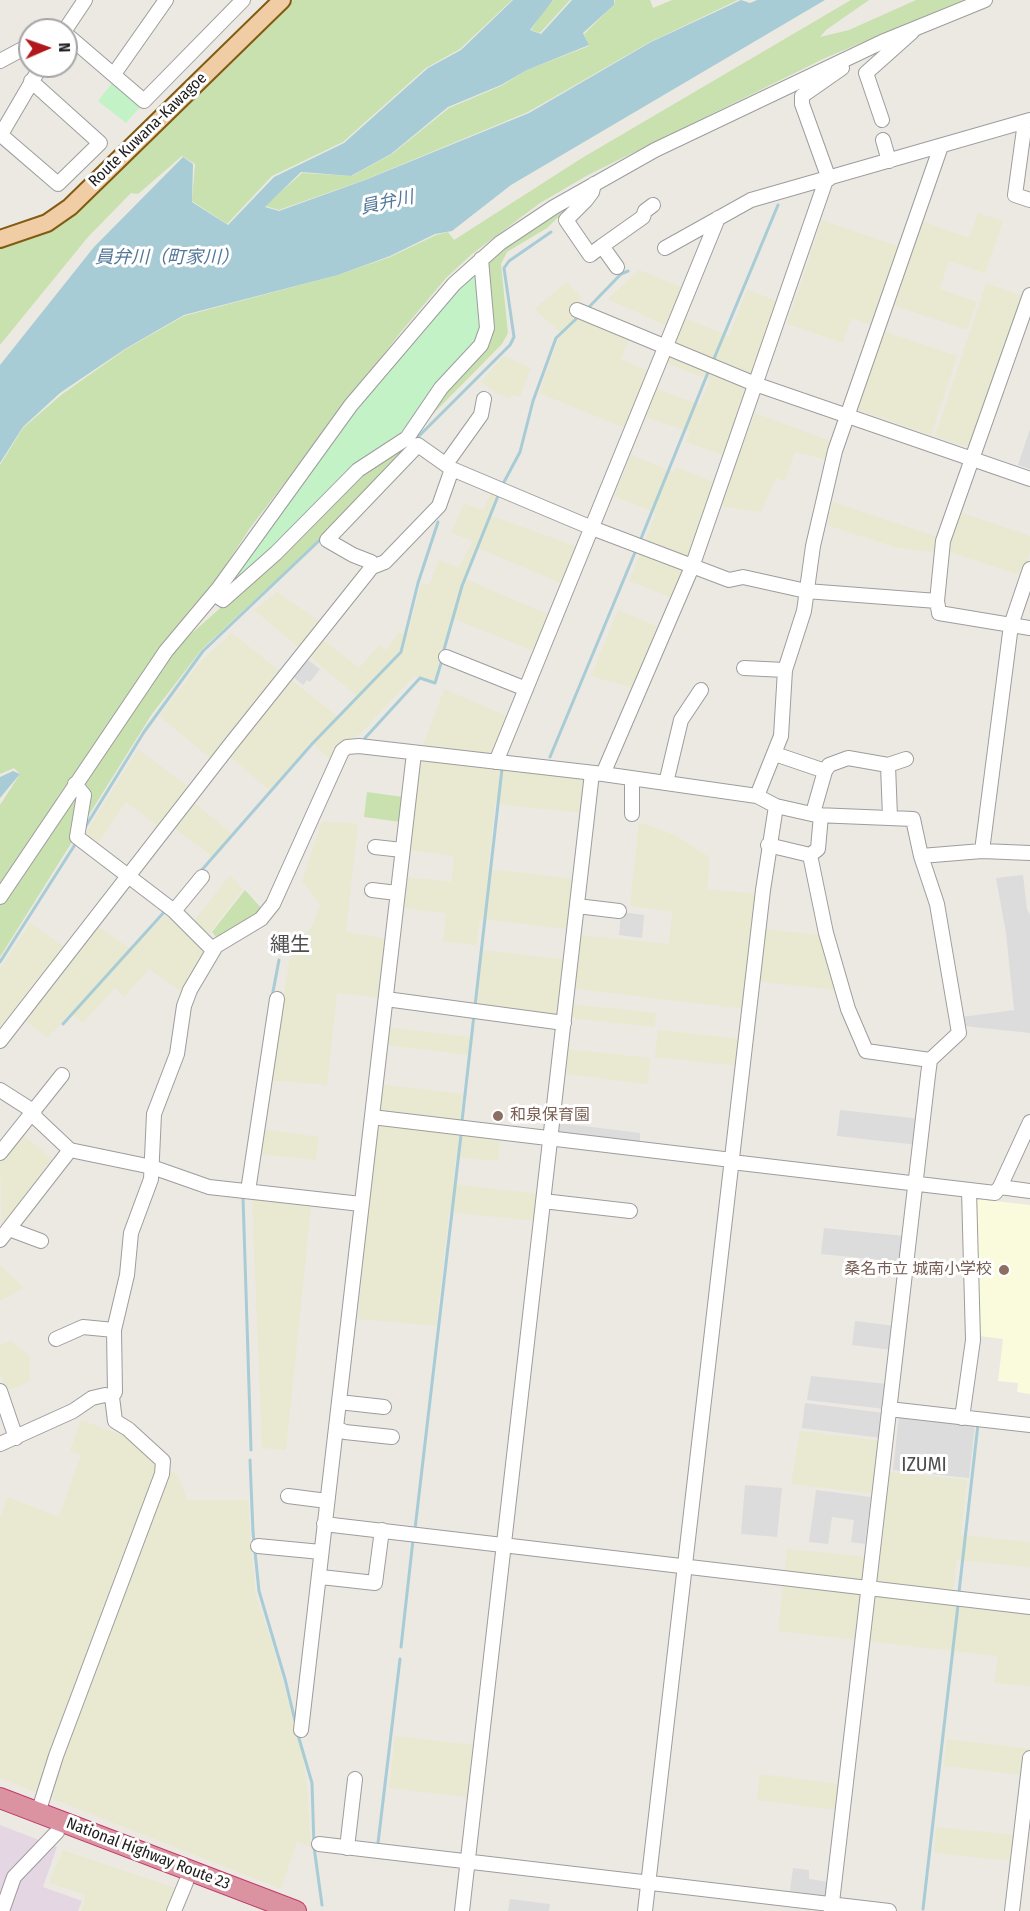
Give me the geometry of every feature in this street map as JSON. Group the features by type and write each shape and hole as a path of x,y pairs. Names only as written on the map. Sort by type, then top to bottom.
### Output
{"highway":[{"name":"National Highway Route 23","path":"0,1798 296,1911"},
{"name":"National Highway Route 23","path":"0,1810 260,1911"}],"main road":[{"name":"Route Kuwana-Kawagoe","path":"0,239 47,223 70,207 282,0"}],"street":[{"path":"74,18 85,0"},
{"path":"114,74 166,0"},
{"path":"78,43 144,100 243,0"},
{"path":"0,897 166,651 214,594 351,405 453,284 500,243 594,183 724,115 882,42 985,0"},
{"path":"882,120 866,73 919,27"},
{"path":"462,1911 577,906 597,774 692,567 827,179 802,104 802,96 882,42"},
{"path":"0,62 18,52"},
{"path":"31,81 100,143 58,184 0,135 31,81 33,78"},
{"path":"665,248 751,200 1028,121 1015,195 1030,200"},
{"path":"883,140 889,160"},
{"path":"757,796 775,754 783,721 785,670 800,627 825,492 847,414 941,146"},
{"path":"594,183 592,192 566,220 590,255 643,217 645,211 653,205"},
{"path":"496,762 718,219"},
{"path":"602,246 617,267"},
{"path":"372,567 371,562 352,555 327,540 412,441 441,388 480,345 487,328 482,259"},
{"path":"1030,295 943,541 937,601 939,613 1030,628"},
{"path":"577,310 755,384 1030,479"},
{"path":"0,1041 372,567 385,562 439,506 449,467 481,415 484,399"},
{"path":"412,441 449,467 592,528 729,580 743,577 806,591 937,601"},
{"path":"214,594 223,600 284,545 358,470 412,441"},
{"path":"982,851 1011,625 1030,569"},
{"path":"446,657 526,689"},
{"path":"744,668 785,670"},
{"path":"666,783 681,720 701,690"},
{"path":"38,1813 56,1756 164,1469 159,1456 115,1421 112,1397 115,1392 114,1330 127,1275 131,1233 149,1188 154,1114 177,1054 187,998 213,950 261,919 273,904 342,751 347,747 359,746 632,778 757,796 776,806 817,814 913,819 921,856 937,904 959,1033 930,1060 832,1908"},
{"path":"302,1730 414,753"},
{"path":"775,754 825,771"},
{"path":"810,855 818,849 817,814 825,771 829,765 848,758 888,765 906,759"},
{"path":"888,765 890,817"},
{"path":"632,778 632,814"},
{"path":"75,784 84,795 80,839 174,911 213,950"},
{"path":"645,1911 768,845 776,806"},
{"path":"768,845 810,855"},
{"path":"375,847 402,850"},
{"path":"921,856 982,851 1030,854"},
{"path":"810,855 826,933 848,1009 866,1051 930,1060"},
{"path":"174,911 202,877"},
{"path":"372,890 397,893"},
{"path":"577,906 619,911"},
{"path":"248,1191 277,999"},
{"path":"386,999 564,1023"},
{"path":"0,1153 62,1075"},
{"path":"0,1090 33,1111 36,1118 70,1150 152,1167 209,1187 361,1204"},
{"path":"372,1118 995,1193 1000,1187 1030,1122"},
{"path":"41,1241 4,1235 70,1150"},
{"path":"1000,1187 1030,1191"},
{"path":"962,1418 973,1340 969,1190"},
{"path":"543,1201 630,1210"},
{"path":"56,1339 83,1327 114,1330"},
{"path":"0,1391 16,1438"},
{"path":"0,1444 73,1411 92,1398 112,1397"},
{"path":"339,1402 384,1407"},
{"path":"889,1409 1030,1425"},
{"path":"336,1428 345,1432 392,1437"},
{"path":"288,1496 327,1501"},
{"path":"324,1524 1030,1607"},
{"path":"321,1577 375,1583 382,1530"},
{"path":"258,1546 321,1552"},
{"path":"1012,1911 1030,1758"},
{"path":"347,1848 355,1779"},
{"path":"2,1911 15,1877 57,1832"},
{"path":"319,1844 648,1883 832,1908 889,1911"},
{"path":"174,1911 186,1882"}],"shaded area":[{"path":"978,213 1003,221 985,273 949,261 940,289 977,302 967,330 893,305 922,221 969,238"},
{"path":"822,220 900,247 874,326 851,318 843,343 787,324"},
{"path":"639,270 686,289 669,327 608,299"},
{"path":"567,282 582,297 572,310 631,335 621,359 650,372 625,428 539,393 558,339 563,335 534,309"},
{"path":"986,283 1025,297 973,449 935,436"},
{"path":"747,289 779,302 724,455 685,442 690,432 646,417 655,388 700,405 710,380 666,363 684,318 729,336"},
{"path":"884,331 957,356 931,435 858,410"},
{"path":"503,356 531,368 520,397 511,395 510,398 496,393 481,382"},
{"path":"755,413 831,441 828,460 795,452 785,481 776,478 761,512 720,506"},
{"path":"1030,429 1030,469 1018,465"},
{"path":"631,455 673,472 676,467 716,483 672,598 629,581 656,513 614,496"},
{"path":"494,487 500,490 489,515 578,547 563,584 477,548 465,579 550,615 534,651 452,618 435,682 414,676 360,734 340,744 330,760 311,742 269,790 220,748 211,759 159,716 202,660 232,633 338,717 358,697 254,610 277,592 322,623 315,633 359,668 379,645 386,650 398,633 408,633 421,583 430,585 438,560 459,567 473,541 451,533 464,503 483,510"},
{"path":"833,502 940,538 938,553 895,547 827,525"},
{"path":"962,513 1030,536 1030,551 1023,576 949,552 950,540"},
{"path":"618,610 657,626 633,688 591,676"},
{"path":"304,657 320,669 310,682 307,680 303,685 291,675"},
{"path":"444,689 507,716 490,763 587,774 583,813 495,804 488,869 575,879 568,929 480,919 476,945 443,941 446,913 404,908 407,877 451,882 454,856 410,850 419,756"},
{"path":"138,749 190,788 185,795 231,833 213,857 165,821 160,828 126,802 98,843 84,836"},
{"path":"322,821 358,824 346,932 389,939 381,998 337,993 327,1085 268,1080 290,958 313,924 320,904 302,881"},
{"path":"639,822 675,835 709,857 708,889 755,894 752,928 822,935 836,990 748,980 745,1009 560,987 559,1003 656,1013 655,1027 559,1017 477,1004 482,950 577,961 580,935 669,944 672,912 630,906"},
{"path":"230,875 243,889 203,942 208,947 182,992 149,969 124,997 115,988 83,1023 70,1013 48,1038 16,1014 0,1036 0,969 30,923 73,953 96,925 132,950 170,910 189,927"},
{"path":"1023,875 1027,909 1030,915 1030,1033 964,1026 962,1017 1014,1010 1006,933 996,878"},
{"path":"621,912 644,915 642,938 619,935"},
{"path":"388,1027 470,1037 468,1055 386,1045"},
{"path":"658,1030 742,1039 739,1066 655,1057"},
{"path":"568,1049 650,1058 648,1084 566,1074"},
{"path":"380,1084 463,1094 459,1129 501,1133 498,1161 456,1157 453,1184 538,1194 536,1221 449,1212 436,1326 358,1319"},
{"path":"840,1110 921,1119 918,1145 837,1136"},
{"path":"559,1123 640,1133 640,1142 558,1132"},
{"path":"261,1129 319,1137 316,1160 258,1154"},
{"path":"22,1134 52,1158 2,1227 0,1162"},
{"path":"252,1198 311,1207 286,1450 262,1448"},
{"name":"桑名市立 城南小学校","path":"977,1199 1030,1205 1030,1394 1017,1392 1018,1383 998,1381 1003,1339 979,1336"},
{"path":"824,1228 904,1236 901,1262 821,1254"},
{"path":"0,1265 24,1288 0,1301"},
{"path":"855,1321 895,1326 892,1350 852,1345"},
{"path":"11,1341 29,1355 30,1382 6,1391 0,1372 0,1345"},
{"path":"811,1376 888,1384 885,1409 807,1400"},
{"path":"805,1403 884,1413 881,1438 802,1428"},
{"path":"899,1416 975,1425 969,1478 893,1470"},
{"path":"81,1420 129,1438 179,1477 187,1500 248,1500 255,1592 303,1754 307,1787 311,1847 297,1841 281,1889 0,1778 0,1518 8,1497 59,1517 81,1455 70,1451"},
{"path":"800,1431 883,1441 879,1471 967,1480 961,1535 1030,1542 1030,1567 957,1560 952,1599 1030,1609 1030,1686 994,1683 998,1656 778,1631 787,1549 877,1558 885,1495 791,1484"},
{"path":"745,1485 782,1488 777,1537 741,1534"},
{"path":"816,1490 871,1497 865,1544 851,1542 854,1520 832,1517 828,1544 809,1542"},
{"path":"395,1736 473,1745 467,1797 389,1788"},
{"path":"947,1739 1030,1749 1030,1776 944,1766"},
{"path":"760,1774 840,1784 837,1810 757,1800"},
{"path":"0,1825 57,1847 43,1887 82,1901 78,1911 0,1911"},
{"path":"936,1827 1016,1835 1013,1861 934,1853"},
{"path":"63,1850 175,1888 167,1911 81,1911 86,1895 49,1883"},
{"path":"793,1868 809,1870 809,1879 829,1882 827,1896 790,1891"},
{"path":"510,1899 550,1904 549,1911 508,1911"}],"green space":[{"path":"293,0 512,0 460,49 426,68 343,142 272,176 227,224 192,201 195,164 182,156 138,194 131,193 88,237 0,345 0,249 45,230 100,188"},
{"path":"554,0 570,0 540,33 531,30 547,6"},
{"path":"615,0 650,0 653,8 672,0 738,0 650,42 528,112 364,180 279,210 265,206 302,173 352,176 392,154 449,108 501,86 527,70 589,46 584,34 614,5"},
{"path":"851,0 869,0 826,30 820,37 849,30 916,0 964,0 825,58 588,175 540,203 472,254 446,278 400,333 250,528 212,586 154,660 57,798 64,803 182,642 236,594 350,483 409,443 323,536 202,649 152,714 0,957 0,805 20,774 14,768 0,774 0,465 23,428 61,395 126,349 184,316 338,275 390,257 436,235 448,232 454,240 582,158"},
{"path":"115,79 142,105 126,123 98,101"},
{"path":"584,192 547,228 507,252 501,264 508,333 502,344 423,424 492,327 487,261 494,253"},
{"path":"472,273 480,280 482,332 471,347 401,432 353,469 240,582 217,594 353,410"},
{"path":"367,792 403,797 401,822 364,817"},
{"path":"245,890 263,910 217,938 212,932"}],"water":[{"name":"員弁川（町家川）","path":"513,0 553,0 530,30 541,34 572,0 614,0 614,5 583,33 589,45 527,70 501,85 448,107 391,154 351,176 301,172 265,207 279,211 365,180 529,113 651,42 741,0 750,3 757,0 825,0 511,185 452,231 435,234 390,256 338,275 184,315 125,349 60,393 23,427 0,463 0,365 94,247 183,157 193,164 192,202 228,225 274,177 344,143 428,68 461,50"},
{"path":"13,771 20,774 0,798 0,777"}],"waterway":[{"path":"713,361 778,205"},
{"path":"418,437 510,345 514,337 504,268 509,261 551,232"},
{"path":"590,306 621,274 628,271"},
{"path":"504,482 520,452 533,401 556,338 576,319"},
{"path":"640,541 709,370"},
{"path":"443,653 462,586 498,496"},
{"path":"200,872 312,744 401,652 418,583 438,522"},
{"path":"84,829 144,732 203,651 323,537"},
{"path":"550,757 636,550"},
{"path":"365,738 420,678 435,683 442,660"},
{"path":"475,1006 502,769"},
{"path":"0,962 76,843"},
{"path":"63,1024 166,910"},
{"path":"272,997 279,960"},
{"path":"462,1121 474,1015"},
{"path":"415,1529 461,1135"},
{"path":"243,1197 251,1450"},
{"path":"959,1592 978,1424"},
{"path":"250,1460 253,1532 259,1591 296,1725"},
{"path":"401,1647 413,1540"},
{"path":"923,1909 958,1605"},
{"path":"378,1843 400,1659"},
{"path":"298,1735 312,1783 314,1847 322,1905"}],"place":[{"name":"和泉保育園","path":"498,1116"},
{"name":"桑名市立 城南小学校","path":"1004,1270"}],"district":[{"name":"縄生","path":"290,945"},
{"name":"IZUMI","path":"924,1465"}],"water label":[{"name":"員弁川","path":"387,203"}]}
